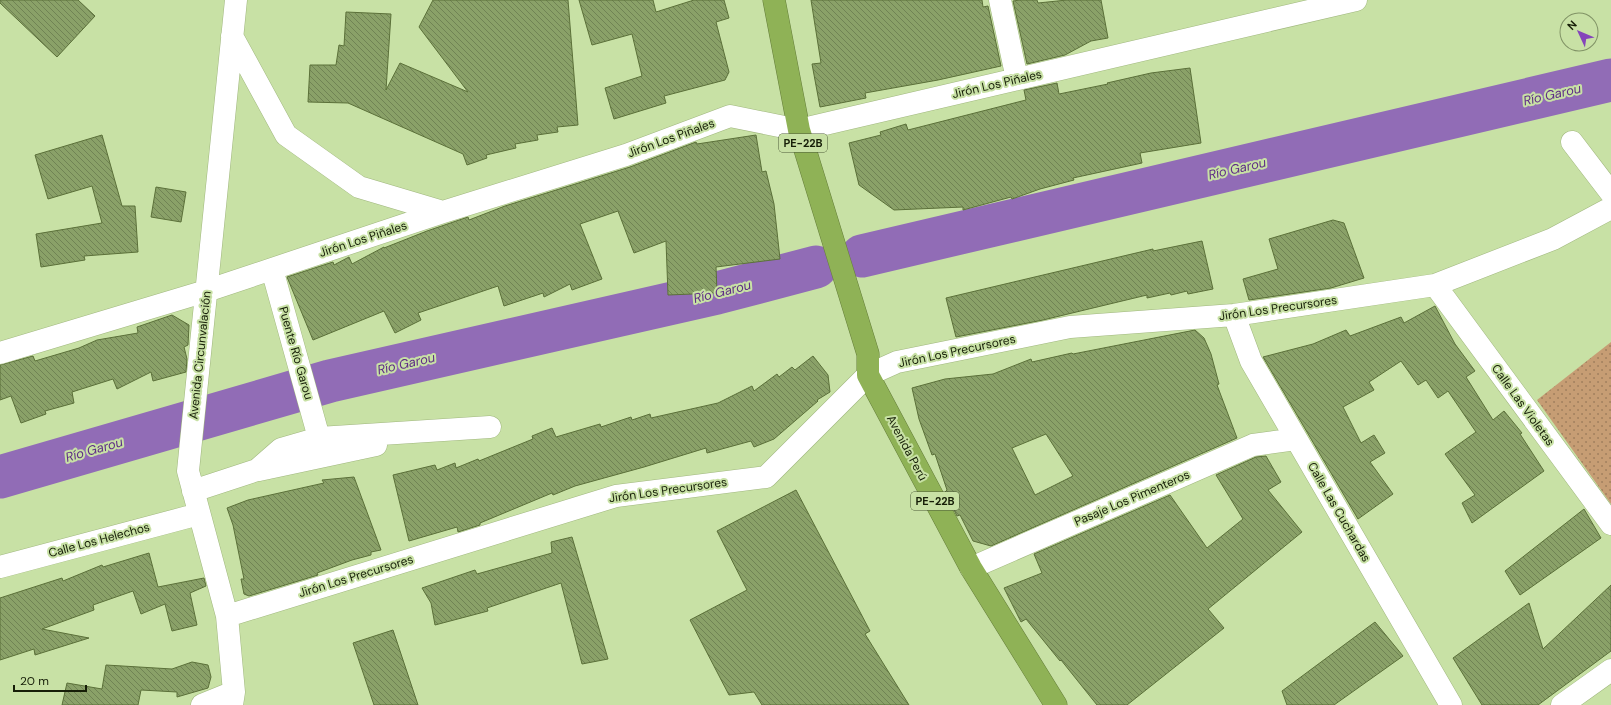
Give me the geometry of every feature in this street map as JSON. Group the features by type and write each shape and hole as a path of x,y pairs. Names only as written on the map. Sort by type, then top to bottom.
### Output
{"highway":[{"name":"PE-22B","path":"774,0 799,130"},
{"name":"Avenida Perú","path":"799,130 868,354 868,375 971,568 1056,705"}],"street":[{"name":"Avenida Circunvalación","path":"233,698 227,616 188,471 236,0"},
{"path":"1000,0 1017,79"},
{"name":"Jirón Los Piñales","path":"0,353 206,291 443,212 626,155 730,116 799,130 1356,0"},
{"path":"232,36 286,135 359,187 443,212"},
{"path":"1572,142 1611,193"},
{"name":"Jirón Los Precursores","path":"227,616 616,496 766,476 868,375 897,362 1070,327 1234,315 1435,285 1553,239 1611,208"},
{"name":"Puente Río Garou","path":"272,269 319,438"},
{"name":"Calle Las Violetas","path":"1435,285 1611,524"},
{"name":"Calle Las Cuchardas","path":"1234,315 1251,361 1451,705"},
{"path":"258,470 281,449 319,438 490,427"},
{"path":"193,491 258,470 449,430"},
{"name":"Pasaje Los Pimenteros","path":"971,568 1254,445 1296,439"},
{"name":"Calle Los Helechos","path":"0,567 199,514"},
{"path":"1562,705 1611,670"},
{"path":"202,705 233,698"}],"shaded area":[{"path":"1611,342 1611,504 1537,400"}],"building":[{"path":"0,0 78,0 95,16 57,57 0,3"},
{"path":"433,0 568,0 578,125 557,127 558,132 537,135 538,140 515,144 516,148 486,155 487,158 467,165 463,154 348,103 308,102 310,65 336,65 339,45 344,46 346,12 391,14 386,90 400,63 468,92 419,27"},
{"path":"579,0 653,0 656,12 694,0 724,0 729,18 716,22 729,72 725,80 664,96 666,103 614,119 605,88 642,76 632,34 592,45"},
{"path":"811,0 982,0 983,7 988,6 1001,66 938,80 865,93 866,98 820,107 812,64 821,63"},
{"path":"1037,0 1038,3 1067,0 1101,0 1108,38 1091,41 1065,55 1027,64 1013,1"},
{"path":"1190,68 1201,143 1140,153 1142,163 1073,178 1074,180 1040,189 1012,199 1011,197 963,210 963,207 894,210 859,185 849,143 881,135 880,132 906,124 908,130 1026,100 1024,90 1057,83 1059,94 1151,73"},
{"path":"102,135 122,206 135,206 138,252 84,256 85,260 41,267 36,234 102,223 92,186 48,199 35,155"},
{"path":"756,135 762,172 766,171 774,204 780,259 716,267 717,293 668,295 666,241 634,253 618,211 580,224 602,279 572,290 570,284 544,297 543,293 504,306 498,286 418,313 421,320 395,333 384,311 313,340 287,277 333,262 334,265 349,257 352,264 384,247 427,231 468,217 469,220 505,206 630,167 696,142 697,144"},
{"path":"156,187 186,192 181,222 151,217"},
{"path":"1333,220 1344,223 1364,278 1331,288 1249,300 1243,279 1278,269 1269,239"},
{"path":"1202,241 1213,289 1188,294 1187,291 1171,295 1170,293 1147,298 1147,295 1043,320 956,337 946,298 1153,249 1153,251"},
{"path":"1435,306 1455,344 1475,371 1466,377 1493,420 1504,411 1522,433 1520,434 1544,471 1472,523 1462,503 1475,495 1445,454 1476,432 1448,391 1438,398 1426,380 1418,385 1401,361 1369,382 1374,390 1343,407 1361,443 1374,435 1385,453 1370,462 1393,494 1358,519 1263,357 1313,344 1346,330 1350,336 1401,317 1404,323"},
{"path":"172,315 189,325 188,345 184,347 187,359 186,372 153,381 151,372 117,389 113,379 72,392 74,403 45,411 46,414 21,423 11,396 0,400 0,365 33,356 35,361 79,348 97,340 138,333 137,327"},
{"path":"1195,330 1204,338 1211,354 1219,384 1217,385 1237,438 991,546 973,541 960,515 957,516 945,492 947,490 935,454 932,455 919,419 912,388 945,379 993,374 1031,359 1032,362","holes":["1046,434 1073,476 1035,495 1012,448"]},
{"path":"813,356 828,375 830,392 817,400 818,401 774,439 754,447 751,441 707,453 706,448 575,486 553,495 552,493 480,523 480,525 458,532 457,527 409,541 393,475 435,465 437,470 455,463 456,468 478,459 479,461 533,439 532,436 552,428 556,437 600,424 601,427 631,417 632,420 650,414 651,418 718,403 752,386 754,391 777,374 779,377 792,367 795,370"},
{"path":"1266,456 1281,482 1268,490 1302,532 1208,609 1224,628 1127,705 1097,705 1026,619 1021,622 1004,588 1042,573 1034,554 1170,495 1207,548 1243,519 1216,475 1256,457"},
{"path":"354,477 381,550 371,552 371,555 352,560 317,573 318,575 249,596 244,594 241,579 244,579 233,525 227,508 248,500 324,483 322,480"},
{"path":"796,490 870,631 865,634 909,705 762,705 754,692 729,695 690,620 747,590 717,531"},
{"path":"1584,509 1601,538 1520,595 1505,571"},
{"path":"572,537 608,659 582,664 561,583 487,608 488,611 435,625 431,603 422,588 475,570 477,574 552,553 551,542"},
{"path":"149,553 158,587 204,578 206,586 190,593 197,625 172,631 165,604 141,614 133,591 93,605 94,610 42,629 89,638 35,655 34,649 0,660 0,598 62,578 63,581 102,565 103,567"},
{"path":"1611,585 1611,651 1538,705 1482,705 1453,658 1529,603 1543,649"},
{"path":"1375,622 1403,656 1334,705 1287,705 1282,691"},
{"path":"393,630 418,705 374,705 353,643"},
{"path":"192,662 208,665 211,677 208,688 177,697 177,692 141,690 138,705 62,705 67,683 102,689 106,665 172,669"}],"waterway":[{"name":"Río Garou","path":"862,256 1611,80"},
{"name":"Río Garou","path":"0,477 330,381 717,293 816,267"}]}
